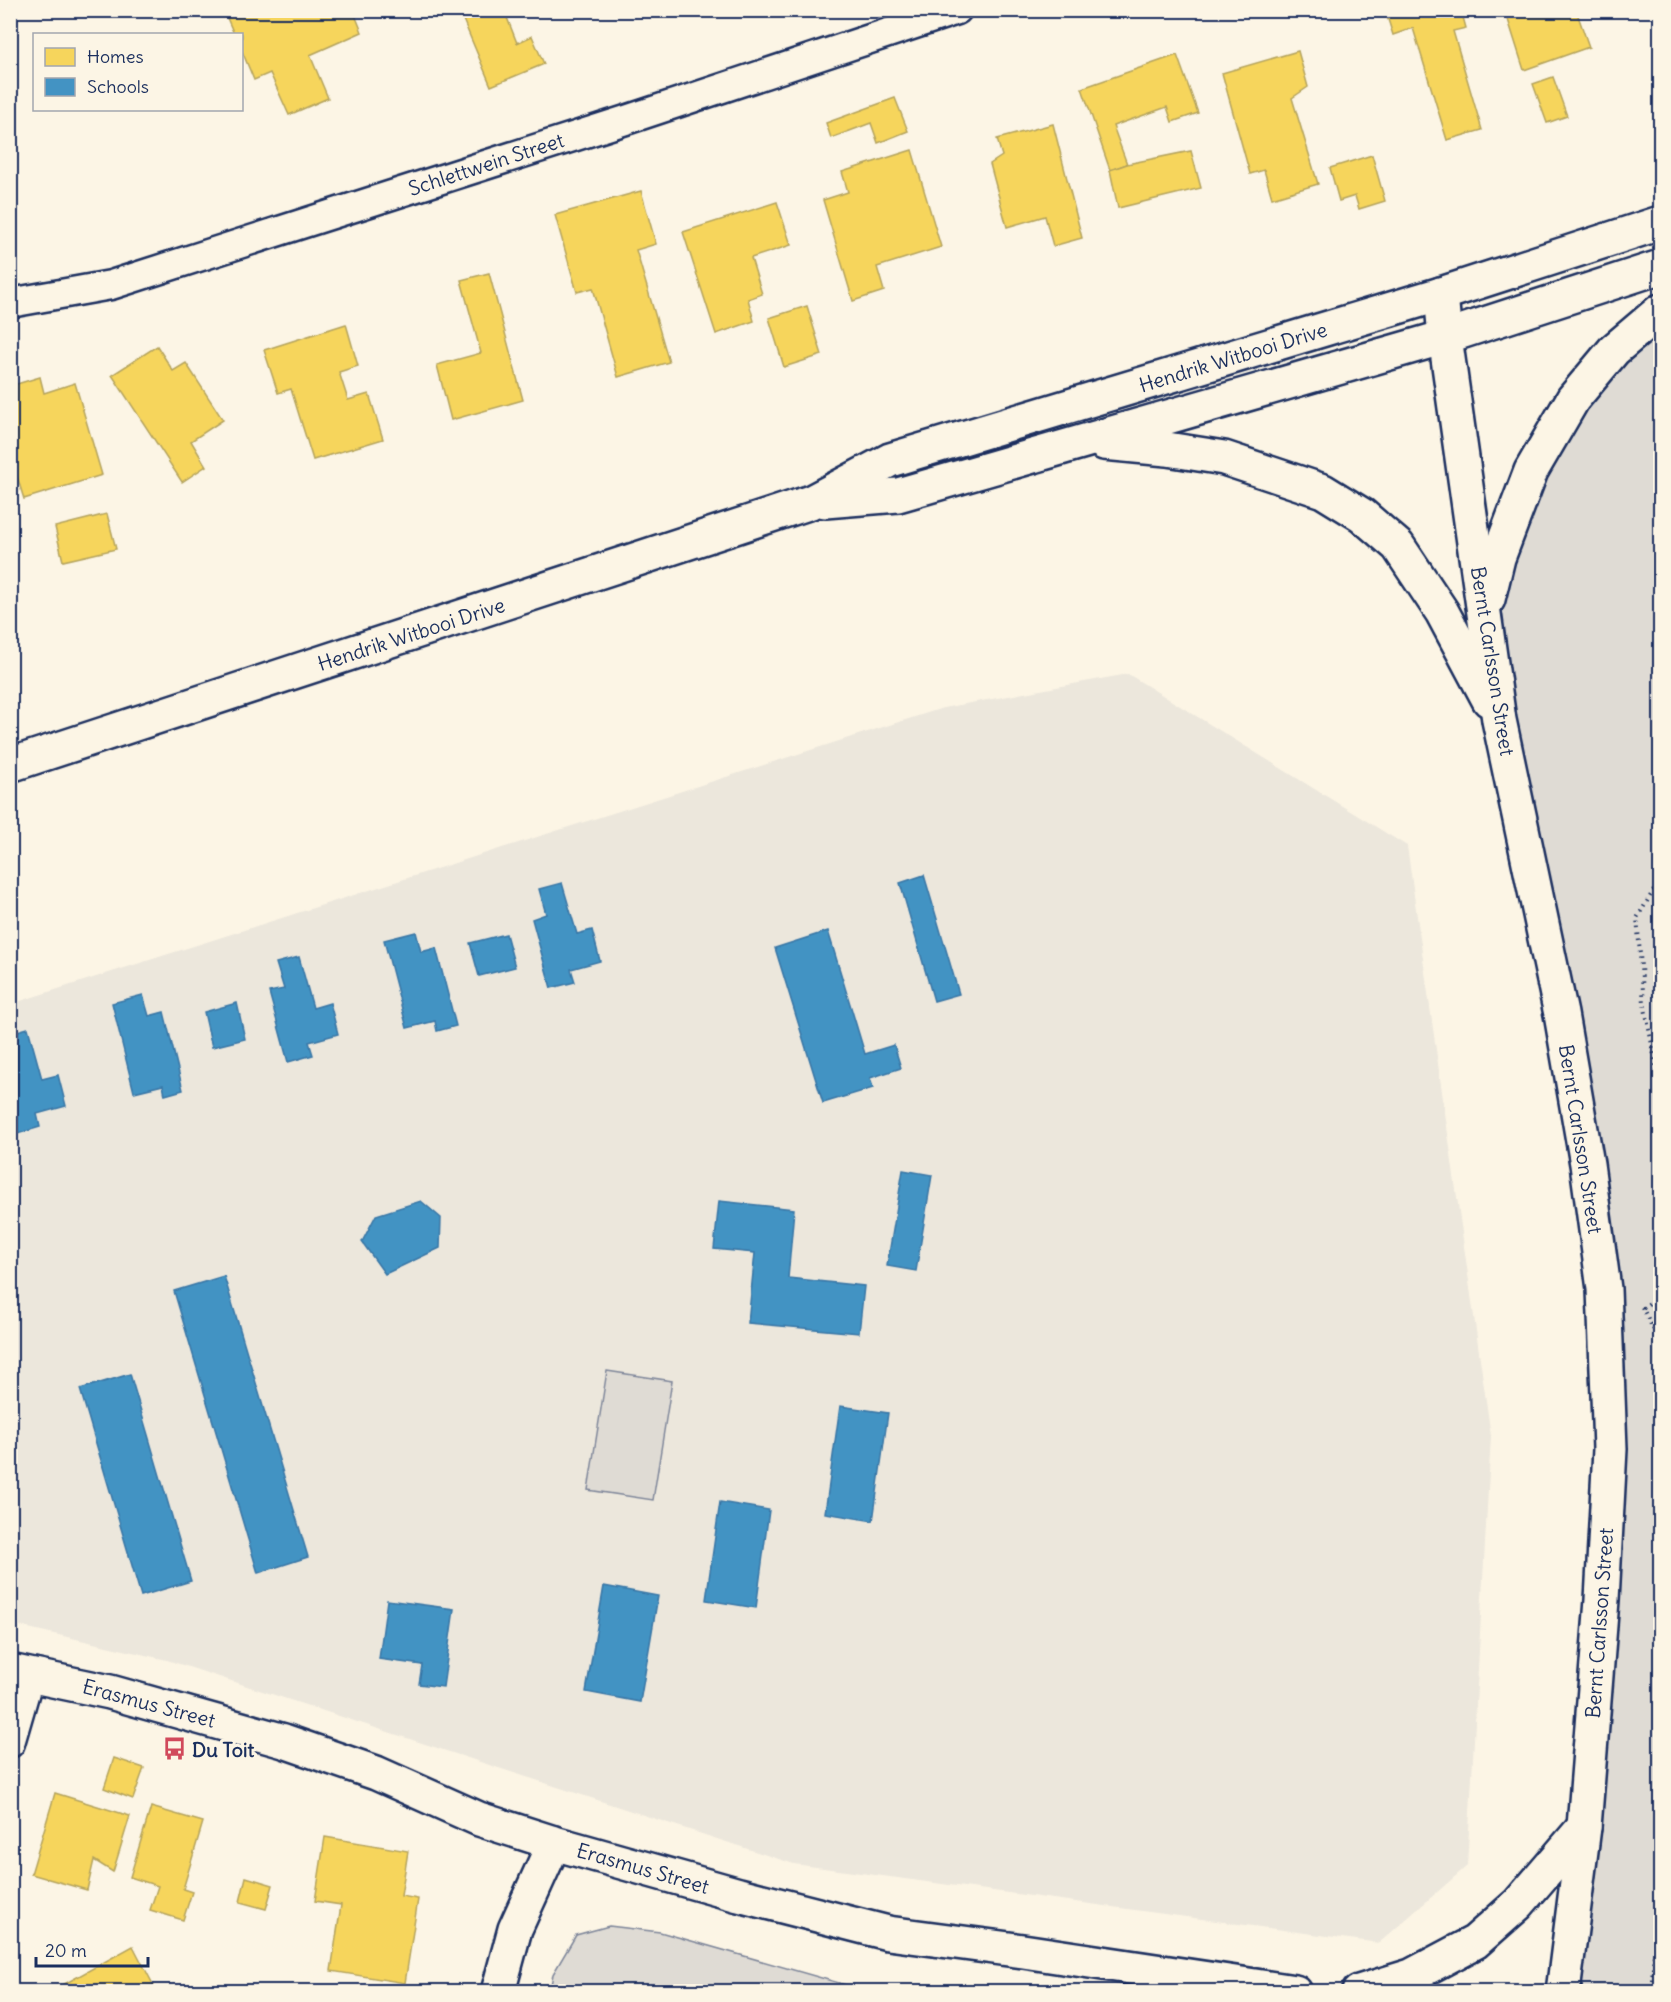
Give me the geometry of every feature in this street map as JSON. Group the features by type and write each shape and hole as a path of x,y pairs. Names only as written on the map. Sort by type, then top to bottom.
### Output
{"main road":[{"name":"Hendrik Witbooi Drive","path":"10,765 812,502 890,460 1441,294 1660,223"},
{"name":"Hendrik Witbooi Drive","path":"812,502 898,495 1445,337 1660,267"},
{"name":"Bernt Carlsson Street","path":"1441,294 1445,337 1499,720 1561,1014 1587,1164 1604,1289 1610,1449 1602,1600 1584,1827 1563,1992"},
{"path":"1485,612 1498,558 1531,471 1573,399 1614,350 1660,311"},
{"path":"1088,441 1167,449 1224,458 1323,491 1362,515 1398,546 1442,612 1499,720"},
{"name":"Erasmus Street","path":"20,1673 110,1692 284,1741 376,1773 479,1819 554,1844 888,1933 1295,1992"},
{"path":"1359,1992 1411,1976 1475,1942 1518,1904 1584,1827"},
{"path":"498,1992 515,1929 554,1844"}],"street":[{"name":"Schlettwein Street","path":"10,303 111,285 629,119 957,10"},
{"path":"10,1743 20,1673"}],"path":[{"path":"1660,880 1637,918 1644,1003 1660,1086"},
{"path":"1643,1308 1660,1295"},
{"path":"1651,1992 1660,1876"}],"shaded area":[{"path":"1660,311 1660,1991 1563,1991 1604,1289 1499,720 1498,558 1531,471"},
{"path":"1128,674 1407,846 1491,1436 1467,1866 1379,1943 794,1864 167,1660 11,1624 11,1004 943,708"},
{"path":"607,1371 672,1381 653,1500 588,1490"},
{"path":"609,1926 660,1932 867,1991 550,1991 553,1974 576,1935"}],"building: Homes":[{"path":"353,10 362,32 310,55 328,98 289,115 270,73 254,80 243,53 243,33 234,33 224,11"},
{"path":"459,10 504,10 517,43 532,36 544,64 491,86"},
{"path":"1385,10 1461,10 1466,28 1453,31 1482,130 1447,140 1413,28 1393,35"},
{"path":"1505,10 1576,10 1589,47 1524,70"},
{"path":"1298,51 1308,87 1292,98 1318,184 1272,198 1264,170 1250,174 1222,73"},
{"path":"1177,55 1198,113 1172,122 1167,107 1113,126 1127,164 1110,170 1082,88"},
{"path":"1553,77 1567,116 1547,123 1533,84"},
{"path":"895,98 908,131 878,143 871,123 831,138 826,123"},
{"path":"1053,124 1082,238 1053,246 1045,216 1007,227 990,164 1002,156 997,139"},
{"path":"912,150 941,247 877,267 884,291 853,301 823,200 848,192 842,172"},
{"path":"1191,151 1201,188 1118,208 1110,170 1127,164"},
{"path":"1372,155 1385,201 1359,209 1355,196 1339,201 1330,168"},
{"path":"641,191 656,244 636,250 669,362 618,377 593,288 577,292 555,215"},
{"path":"777,202 791,245 751,258 762,294 748,299 754,321 716,334 683,232"},
{"path":"489,273 523,400 451,420 437,365 481,353 461,280"},
{"path":"807,306 822,355 784,367 769,318"},
{"path":"346,324 358,366 339,372 348,400 369,394 383,439 313,460 291,389 278,393 264,350"},
{"path":"157,346 173,371 186,363 223,420 191,441 206,466 182,482 112,375"},
{"path":"40,377 44,393 75,383 102,475 24,499 10,454 10,386"},
{"path":"107,514 116,549 63,561 55,527"},
{"path":"114,1758 144,1768 133,1799 104,1788"},
{"path":"55,1793 130,1816 113,1872 94,1860 87,1890 31,1874"},
{"path":"151,1807 203,1822 183,1889 192,1892 183,1920 150,1910 158,1886 130,1877"},
{"path":"325,1837 408,1851 401,1896 418,1899 405,1983 331,1971 341,1905 315,1901"},
{"path":"246,1877 273,1885 266,1909 240,1902"},
{"path":"133,1946 157,1992 50,1992"}],"building: Schools":[{"path":"924,875 959,994 934,1001 900,883"},
{"path":"562,883 577,934 592,930 600,961 571,969 575,982 551,988 532,919 546,914 539,889"},
{"path":"828,931 865,1054 894,1045 901,1068 870,1078 873,1088 823,1103 775,948"},
{"path":"416,932 421,952 436,948 456,1026 437,1031 435,1021 407,1028 384,940"},
{"path":"506,934 515,967 479,976 470,943"},
{"path":"299,957 313,1008 330,1003 338,1034 309,1042 313,1055 288,1062 269,992 284,989 276,963"},
{"path":"143,995 149,1016 164,1012 183,1090 165,1095 163,1085 134,1092 112,1003"},
{"path":"237,1003 245,1039 212,1047 204,1012"},
{"path":"28,1028 42,1079 58,1075 66,1106 37,1114 40,1127 17,1134 10,1111 10,1061 12,1060 10,1033"},
{"path":"903,1170 932,1175 916,1271 887,1266"},
{"path":"421,1201 441,1218 440,1248 385,1274 362,1242 376,1215"},
{"path":"719,1201 794,1209 788,1278 864,1286 859,1333 748,1323 755,1253 714,1249"},
{"path":"224,1276 308,1557 258,1573 174,1291"},
{"path":"130,1374 191,1581 141,1596 80,1389"},
{"path":"840,1406 888,1413 873,1521 825,1513"},
{"path":"720,1502 769,1510 756,1608 706,1600"},
{"path":"604,1586 658,1596 640,1702 586,1692"},
{"path":"387,1600 454,1609 443,1687 419,1684 422,1665 379,1659"}],"place":[{"name":"Du Toit","path":"174,1749"}]}
